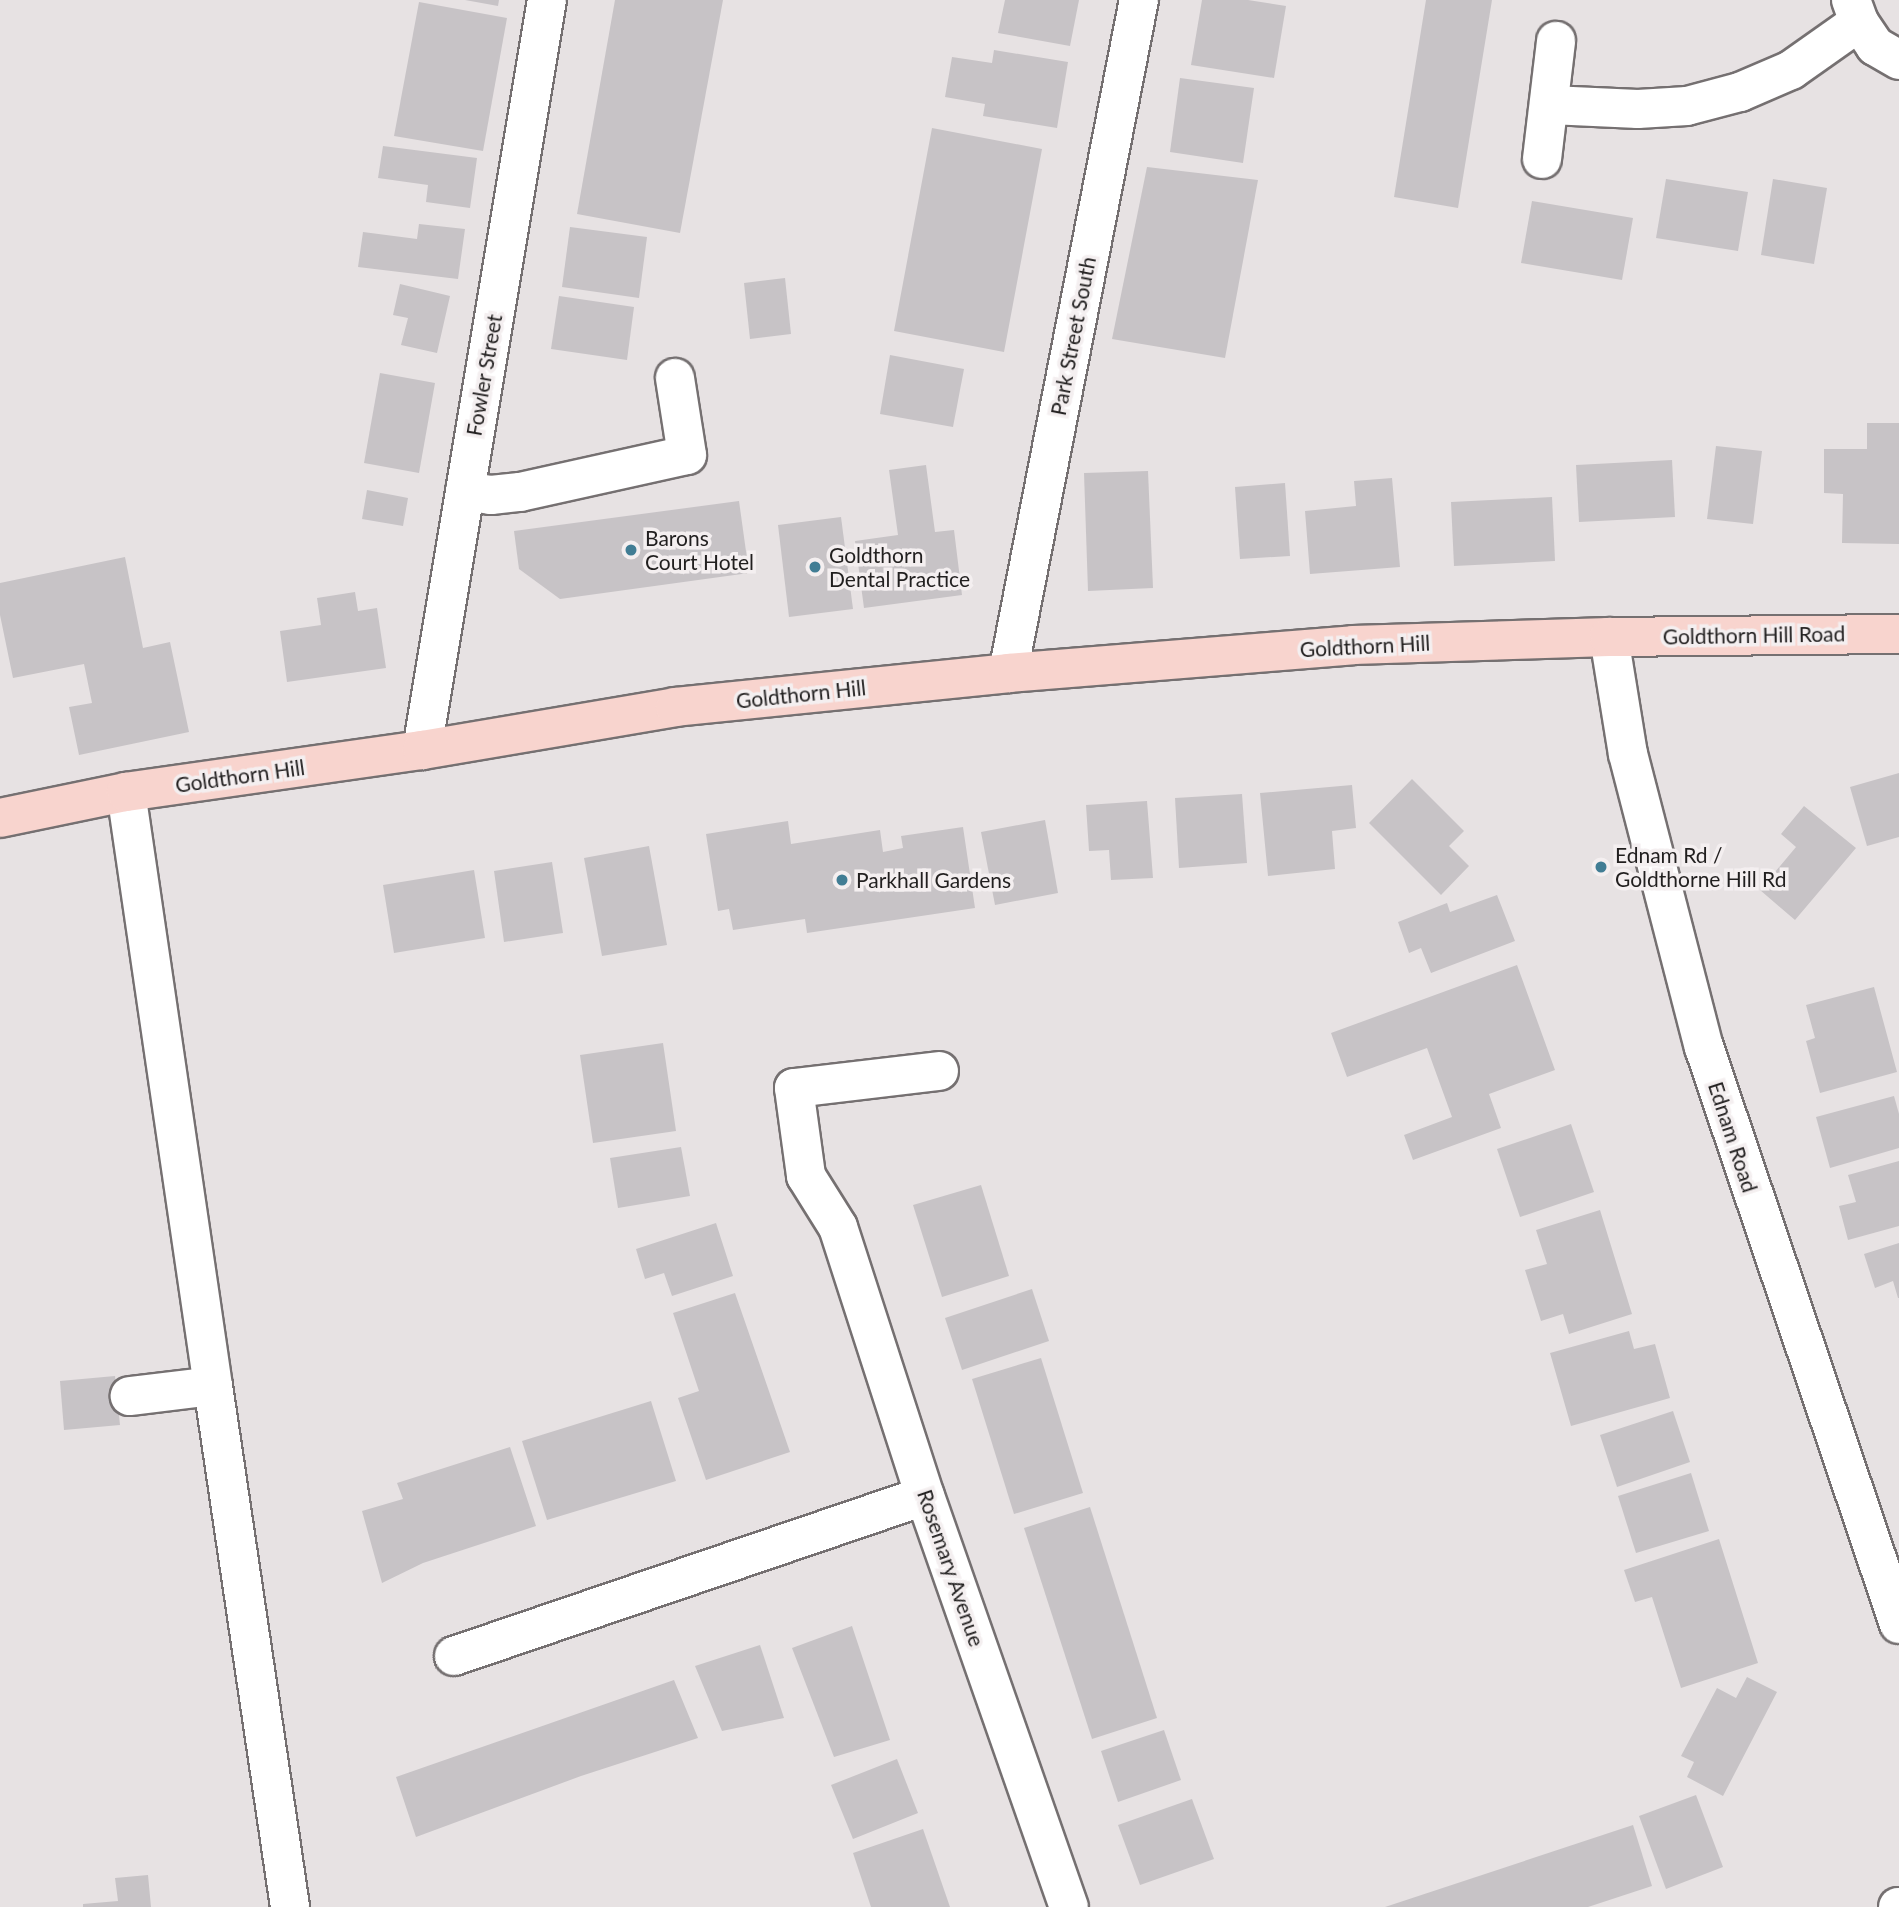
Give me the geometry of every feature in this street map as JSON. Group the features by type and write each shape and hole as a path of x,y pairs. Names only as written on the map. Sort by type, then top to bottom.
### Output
{"main road":[{"name":"Goldthorn Hill Road","path":"1609,637 1899,634"},
{"name":"Goldthorn Hill","path":"0,818 125,792 422,750 675,707 1008,673 1353,645 1609,637"}],"street":[{"name":"Fowler Street","path":"422,750 547,0"},
{"name":"Park Street South","path":"1008,673 1139,0"},
{"path":"1550,105 1638,109 1687,106 1740,92 1791,70 1855,11 1875,46 1899,60"},
{"path":"1542,159 1556,41"},
{"path":"465,491 491,495 520,492 687,455 675,378"},
{"name":"Ednam Road","path":"1609,637 1628,754 1704,1047 1899,1625"},
{"path":"125,792 290,1907"},
{"name":"Rosemary Avenue","path":"939,1071 794,1088 806,1176 838,1227 925,1496 1069,1907"},
{"path":"130,1396 213,1386"},
{"path":"454,1656 925,1496"}],"building":[{"path":"465,0 499,0 498,6"},
{"path":"615,0 723,0 680,233 577,214"},
{"path":"1005,0 1079,0 1070,46 998,33"},
{"path":"1202,0 1248,0 1286,6 1274,78 1191,65"},
{"path":"1426,0 1492,0 1458,208 1394,197"},
{"path":"419,2 507,18 483,151 394,136"},
{"path":"994,50 1068,62 1057,128 983,116 985,104 945,97 952,57 992,63"},
{"path":"1180,78 1254,88 1243,163 1170,152"},
{"path":"932,128 1042,149 1004,352 894,331"},
{"path":"383,146 477,158 470,208 426,202 428,185 378,178"},
{"path":"1147,167 1258,180 1225,358 1112,339"},
{"path":"1666,179 1748,192 1738,251 1656,238"},
{"path":"1773,179 1827,188 1814,264 1761,255"},
{"path":"1532,201 1633,218 1622,280 1521,263"},
{"path":"419,224 465,229 458,279 358,267 363,232 417,239"},
{"path":"570,227 647,237 639,298 562,287"},
{"path":"785,278 791,334 750,339 744,283"},
{"path":"400,284 450,296 437,353 401,345 408,318 393,315"},
{"path":"559,296 634,307 627,360 551,349"},
{"path":"890,355 964,369 953,427 880,414"},
{"path":"380,373 435,383 419,473 364,463"},
{"path":"1867,423 1899,423 1899,544 1842,543 1843,494 1824,493 1824,449 1867,449"},
{"path":"1716,446 1762,451 1753,524 1707,519"},
{"path":"1672,460 1675,517 1579,522 1576,465"},
{"path":"926,465 935,532 954,530 962,595 864,608 855,541 898,535 889,470"},
{"path":"1148,471 1153,588 1088,591 1084,473"},
{"path":"1392,478 1400,567 1310,574 1305,511 1356,506 1354,481"},
{"path":"1285,483 1290,556 1240,559 1235,487"},
{"path":"367,490 408,498 403,526 362,519"},
{"path":"1552,497 1555,561 1454,566 1451,502"},
{"name":"Barons Court Hotel","path":"739,501 749,573 560,599 519,569 514,531"},
{"name":"Goldthorn Dental Practice","path":"841,517 853,609 789,617 778,525"},
{"path":"125,557 143,648 170,642 189,732 79,755 69,707 92,703 84,664 13,678 0,615 0,583"},
{"path":"355,592 358,611 377,608 386,668 287,682 280,631 321,625 317,598"},
{"path":"1899,773 1899,837 1867,846 1850,787"},
{"path":"1412,779 1464,831 1449,846 1469,866 1441,895 1369,823"},
{"path":"1352,785 1356,828 1332,831 1335,869 1268,876 1260,793"},
{"path":"1242,794 1247,863 1179,868 1175,798"},
{"path":"1147,801 1153,878 1111,880 1109,850 1089,851 1086,805"},
{"path":"1804,806 1856,848 1795,920 1760,890 1796,847 1781,834"},
{"path":"1045,820 1058,893 995,905 981,832"},
{"name":"Parkhall Gardens","path":"788,821 791,844 880,830 883,852 903,848 901,836 963,827 975,908 807,933 805,919 733,930 729,909 718,911 706,834"},
{"path":"649,846 667,945 602,956 584,858"},
{"path":"552,862 563,933 504,942 494,871"},
{"path":"474,870 485,938 394,953 383,885"},
{"path":"1497,895 1515,941 1431,973 1421,948 1409,953 1398,922 1447,903 1450,912"},
{"path":"1517,965 1555,1070 1489,1094 1501,1128 1413,1160 1404,1135 1452,1117 1427,1048 1347,1077 1331,1033"},
{"path":"1874,987 1897,1072 1820,1093 1806,1041 1815,1038 1806,1005"},
{"path":"663,1043 676,1131 593,1143 580,1055"},
{"path":"1894,1096 1899,1114 1899,1148 1830,1168 1816,1117"},
{"path":"1571,1124 1594,1192 1520,1217 1497,1149"},
{"path":"681,1147 690,1196 618,1208 610,1158"},
{"path":"1899,1161 1899,1226 1848,1240 1839,1206 1856,1202 1848,1175"},
{"path":"981,1185 1009,1276 942,1297 913,1205"},
{"path":"1600,1210 1632,1314 1569,1334 1563,1314 1541,1321 1525,1270 1547,1264 1536,1230"},
{"path":"716,1223 733,1276 672,1296 664,1273 645,1279 636,1249"},
{"path":"1899,1243 1898,1298 1893,1281 1875,1288 1864,1254"},
{"path":"1032,1289 1049,1341 962,1370 945,1318"},
{"path":"735,1293 790,1452 706,1480 678,1398 699,1391 673,1313"},
{"path":"1629,1331 1634,1349 1655,1344 1670,1398 1571,1426 1550,1353"},
{"path":"1041,1358 1083,1493 1014,1514 972,1379"},
{"path":"115,1376 120,1425 64,1430 60,1381"},
{"path":"651,1401 676,1481 547,1520 522,1441"},
{"path":"1673,1411 1690,1462 1617,1487 1600,1435"},
{"path":"510,1447 536,1526 423,1563 382,1583 362,1511 403,1499 397,1483"},
{"path":"1691,1473 1709,1531 1636,1553 1618,1496"},
{"path":"1090,1507 1157,1718 1092,1739 1024,1528"},
{"path":"1719,1539 1758,1663 1681,1688 1652,1597 1635,1602 1624,1570"},
{"path":"852,1626 890,1740 834,1757 792,1648"},
{"path":"760,1645 784,1718 722,1731 695,1666"},
{"path":"1747,1677 1777,1692 1723,1796 1687,1777 1694,1762 1681,1756 1717,1688 1736,1698"},
{"path":"674,1680 698,1738 581,1776 416,1837 396,1777"},
{"path":"1164,1730 1181,1780 1118,1802 1101,1751"},
{"path":"897,1759 918,1813 853,1839 831,1785"},
{"path":"1696,1795 1723,1867 1666,1889 1639,1816"},
{"path":"1192,1799 1214,1859 1140,1885 1118,1825"},
{"path":"1633,1825 1652,1886 1588,1907 1385,1907"},
{"path":"923,1829 950,1907 871,1907 853,1853"},
{"path":"148,1875 151,1907 83,1907 83,1904 118,1901 115,1878"}],"place":[{"name":"Barons Court Hotel","path":"631,550"},
{"name":"Goldthorn Dental Practice","path":"815,567"},
{"name":"Ednam Rd / Goldthorne Hill Rd","path":"1601,867"},
{"name":"Parkhall Gardens","path":"842,880"}]}
